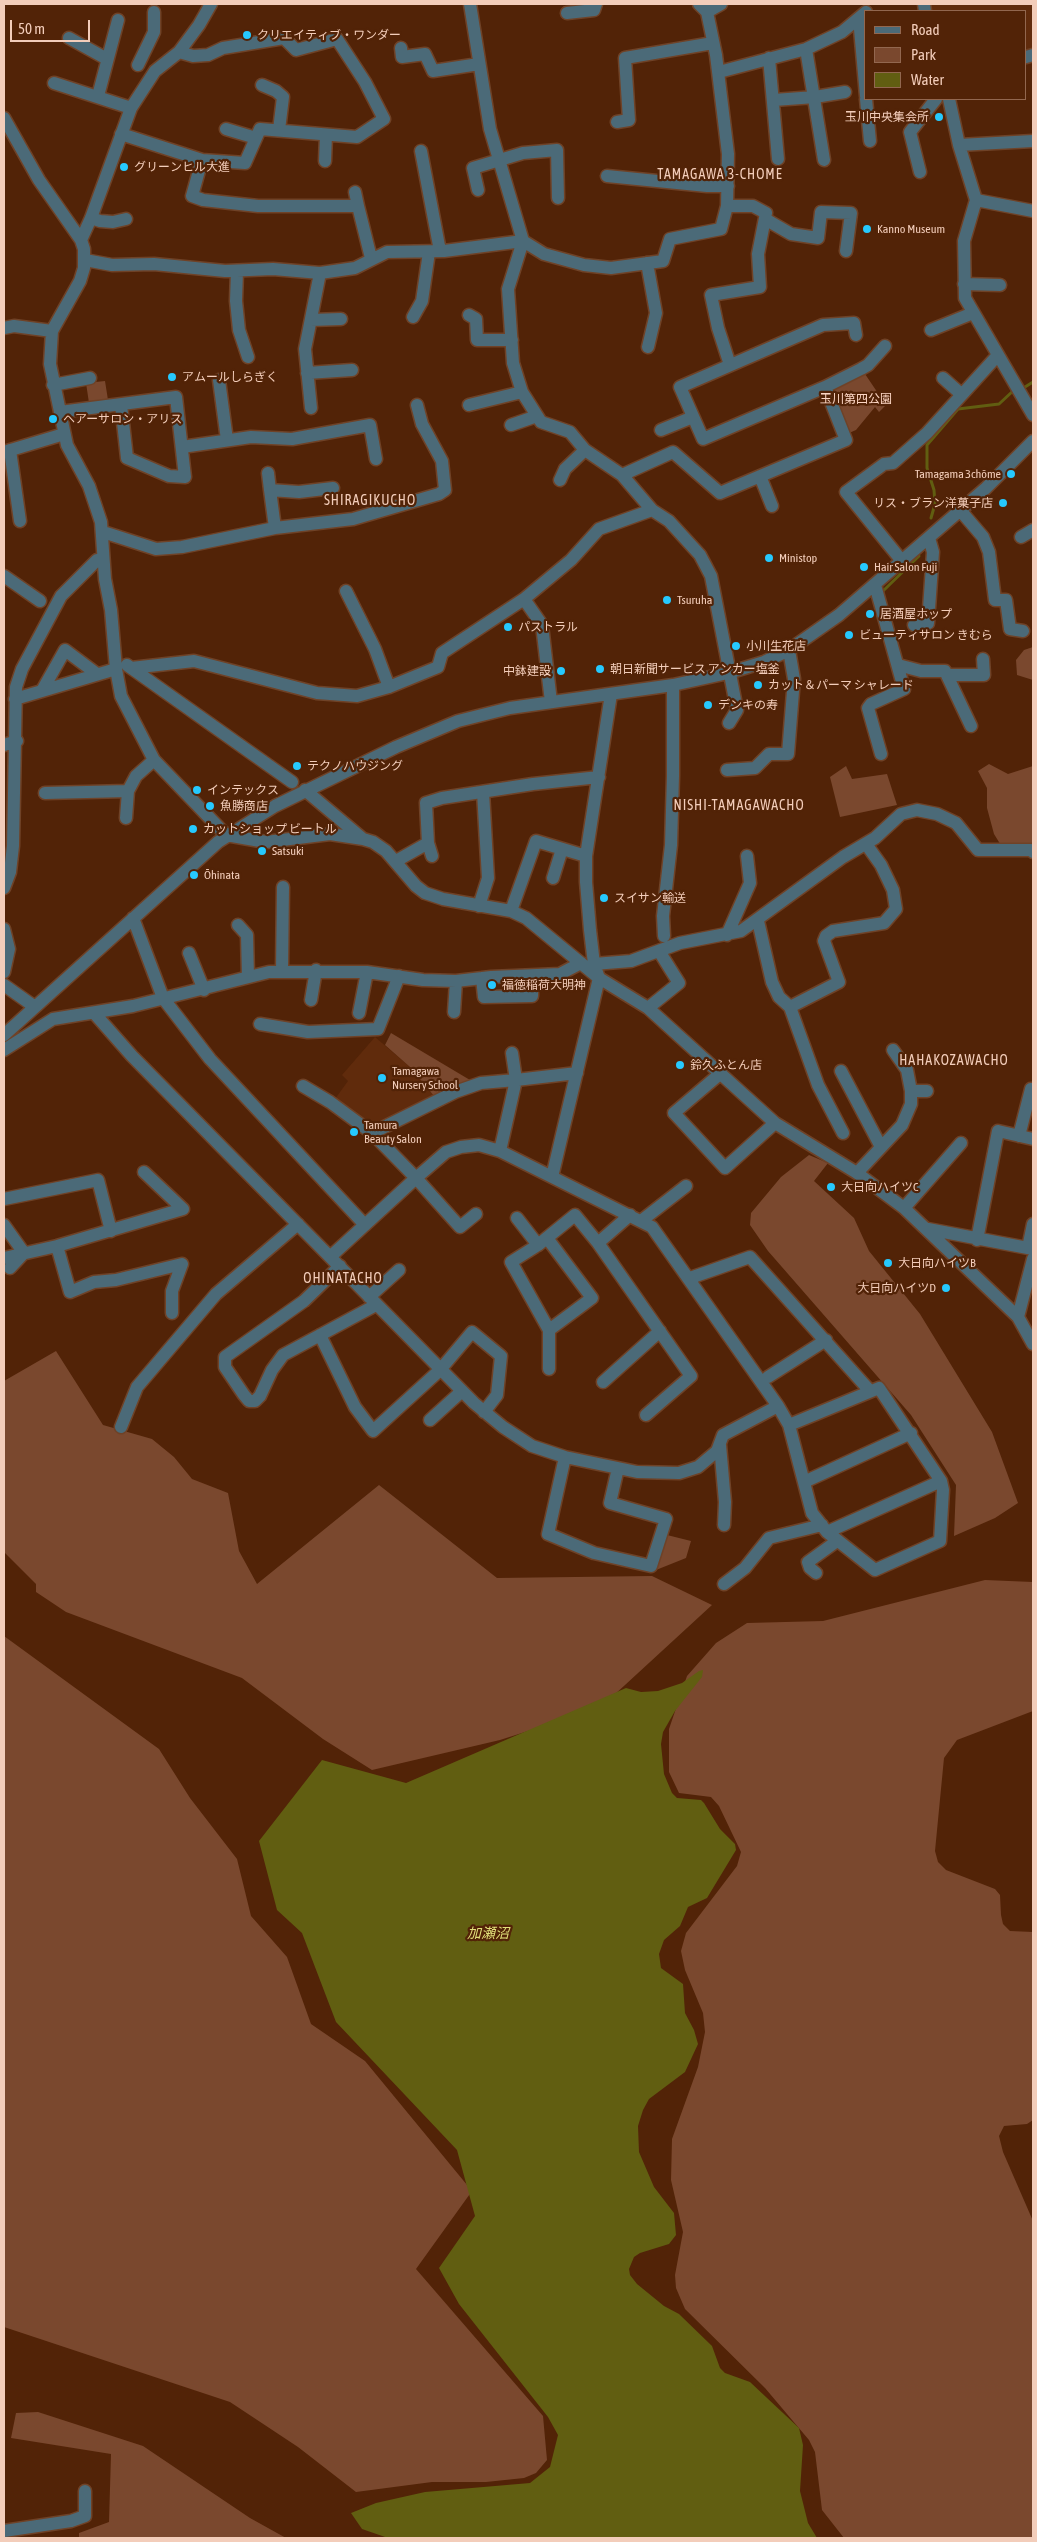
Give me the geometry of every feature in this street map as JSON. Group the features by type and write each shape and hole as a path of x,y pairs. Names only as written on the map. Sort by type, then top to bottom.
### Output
{"street":[{"path":"81,240 91,218 131,108 154,71 179,52 199,25 211,4"},
{"path":"470,4 479,64 498,161 523,241 508,289 513,363 522,392 541,422 570,432 586,450 622,475 652,510 669,521 686,537 700,555 711,576 728,673 737,710 729,723"},
{"path":"567,13 594,10 596,4"},
{"path":"85,260 112,265 154,264 237,271 273,269 320,273 355,268 371,258 387,252 434,251 498,246 523,241 544,254 584,265 611,268 663,261 670,239 721,229 727,206 728,154 723,122 720,72 703,8 721,4"},
{"path":"154,12 154,32 133,63 154,71"},
{"path":"720,72 806,49 842,32 862,15"},
{"path":"862,15 864,56"},
{"path":"98,96 118,20"},
{"path":"69,38 107,59"},
{"path":"121,134 202,160 244,163 260,128 326,135 351,132 384,119 365,82 337,38 296,50 284,38 223,48 208,55 193,56 179,52"},
{"path":"617,122 629,120 625,58 713,43"},
{"path":"400,48 402,57 425,54 433,71 479,64"},
{"path":"806,49 824,160"},
{"path":"769,58 778,159"},
{"path":"54,83 131,108"},
{"path":"262,85 276,91 283,97 279,130"},
{"path":"774,100 815,97 845,92"},
{"path":"866,100 870,141"},
{"path":"920,172 910,132 935,100"},
{"path":"949,100 959,145 976,200 964,241 965,298 1033,415"},
{"path":"4,118 39,180 81,240 85,260 80,281 52,331 50,364 67,445 89,486 103,532 103,560 115,663 124,705 154,760 226,835 266,842 330,834 364,839 373,842 396,861 416,886 425,893 479,906 511,911 526,918 588,964 599,978 648,1008 775,1123 857,1173 904,1208 1018,1317 1033,1344"},
{"path":"226,129 256,138"},
{"path":"325,161 326,135"},
{"path":"959,145 1033,141"},
{"path":"478,190 473,168 522,153 557,150 558,198"},
{"path":"413,316 422,301 434,251 421,151"},
{"path":"202,160 192,196 203,200 258,206 358,206"},
{"path":"607,176 706,186 728,186"},
{"path":"355,192 371,258"},
{"path":"976,200 1033,211"},
{"path":"727,206 753,206 766,213 758,254 760,287 711,295 718,328 730,364"},
{"path":"765,219 791,234 818,238 821,212 850,213 846,251"},
{"path":"91,218 113,222 126,219"},
{"path":"647,263 656,313 648,347"},
{"path":"237,271 236,301 239,330 248,357"},
{"path":"311,408 305,349 320,273"},
{"path":"964,284 1000,285"},
{"path":"931,330 973,313"},
{"path":"469,315 476,319 477,340 512,340"},
{"path":"311,320 341,319"},
{"path":"854,323 823,325 680,387 703,439 825,388 860,364 868,366 885,346"},
{"path":"4,328 14,326 52,331"},
{"path":"902,561 846,492 884,464 893,463 927,433 998,355"},
{"path":"307,373 352,370"},
{"path":"53,384 90,378"},
{"path":"943,378 961,394"},
{"path":"219,380 227,440"},
{"path":"622,475 673,452 720,492 846,440 825,388"},
{"path":"469,405 522,392"},
{"path":"60,412 176,397 185,476 169,476 127,458 121,405"},
{"path":"103,532 156,549 182,547 275,528 353,519 445,490 442,461 422,424 417,405"},
{"path":"511,425 537,416"},
{"path":"661,430 693,418"},
{"path":"182,447 251,437 292,439 370,425 376,460"},
{"path":"20,521 7,451 64,434"},
{"path":"4,1034 226,835 305,790 420,736 458,721 510,708 611,694 728,673 758,664 789,650 839,615 876,585 986,488 1033,441"},
{"path":"560,480 566,469 586,450"},
{"path":"268,473 275,528"},
{"path":"760,476 772,506"},
{"path":"270,490 299,492 333,488"},
{"path":"131,668 194,661 317,693 356,696 389,687 438,667 442,653 524,599 571,560 599,530 652,510"},
{"path":"960,510 983,537 989,552 989,601 1006,600 1010,629 1023,631"},
{"path":"1021,537 1033,530"},
{"path":"914,626 928,622 933,552 929,538"},
{"path":"4,888 10,872 13,846 17,741 15,699 22,669 61,596 98,560 103,560"},
{"path":"4,576 40,602"},
{"path":"876,585 904,689 871,704 868,708 881,754"},
{"path":"346,591 375,649 389,687"},
{"path":"524,599 542,625 551,702"},
{"path":"43,689 65,650 97,674"},
{"path":"727,770 755,768 769,754 788,754 794,679 789,650"},
{"path":"948,675 984,674 983,659"},
{"path":"15,699 97,674 115,663 131,668 292,782"},
{"path":"898,666 921,671 945,671 971,726"},
{"path":"664,936 663,916 670,845 673,776 673,684"},
{"path":"588,964 586,856 611,694"},
{"path":"4,745 17,741"},
{"path":"126,818 128,791 136,776 154,760"},
{"path":"432,856 428,843 426,802 483,792 598,777"},
{"path":"305,790 364,839"},
{"path":"45,793 128,791"},
{"path":"479,906 488,878 483,792"},
{"path":"4,1050 53,1019 95,1014 204,990 248,977 282,970 367,972 456,981 560,974 588,964 631,961 680,943 742,931 843,858 866,844 901,814 917,810 938,814 956,823 978,850 1031,850 1033,852"},
{"path":"511,911 536,841 586,856"},
{"path":"396,861 428,843"},
{"path":"790,1008 839,982 824,941 826,936 832,931 884,923 896,909 892,890 881,865 866,844"},
{"path":"553,878 562,849"},
{"path":"727,935 750,883 747,856"},
{"path":"282,970 283,887"},
{"path":"133,918 162,998 210,1059 365,1225"},
{"path":"758,921 772,982 779,997 790,1008 818,1085 844,1133"},
{"path":"238,925 247,935 248,977"},
{"path":"4,929 9,949 4,972"},
{"path":"648,1008 679,982 659,951"},
{"path":"189,953 204,990"},
{"path":"311,1000 316,970"},
{"path":"359,1013 367,972"},
{"path":"260,1024 308,1032 378,1029 400,976"},
{"path":"482,978 484,997 532,996 532,976"},
{"path":"552,1177 599,978"},
{"path":"454,1012 456,981"},
{"path":"4,985 35,1007"},
{"path":"95,1014 132,1056 440,1370 484,1412 532,1446 565,1457 637,1472 679,1472 698,1467 717,1451 723,1435 778,1406"},
{"path":"857,1173 902,1125 911,1104 911,1091 906,1070 893,1050"},
{"path":"500,1151 516,1080 512,1053"},
{"path":"841,1071 881,1147"},
{"path":"372,1133 455,1092 480,1083 577,1073"},
{"path":"721,1074 674,1113 725,1168 775,1123"},
{"path":"303,1086 330,1102 372,1133 460,1227 476,1214"},
{"path":"1019,1136 1033,1086"},
{"path":"911,1091 927,1091"},
{"path":"977,1240 998,1131 1033,1139"},
{"path":"904,1208 961,1143"},
{"path":"399,1270 373,1301 320,1335 283,1354 272,1370 260,1396 255,1401 250,1401 244,1396 226,1367 225,1357 304,1301 365,1225 446,1152 479,1145 500,1151 630,1214 652,1227 690,1278 778,1406 789,1425 812,1513 824,1529 837,1541 876,1570 940,1541 944,1490 941,1481 911,1433 879,1388 789,1425"},
{"path":"7,1263 24,1252 58,1246 183,1209 144,1172"},
{"path":"4,1199 98,1180 111,1231"},
{"path":"642,1221 686,1186"},
{"path":"598,1243 630,1214"},
{"path":"549,1369 549,1330 511,1262 543,1241 575,1215 598,1243 691,1376 646,1415"},
{"path":"517,1218 543,1241 592,1298 549,1330"},
{"path":"121,1427 137,1387 200,1312 245,1268 298,1224"},
{"path":"1018,1317 1032,1252 1033,1224"},
{"path":"4,1225 5,1229 24,1252"},
{"path":"928,1229 1032,1252"},
{"path":"58,1246 70,1292 94,1282 116,1280 182,1264 172,1291 172,1313"},
{"path":"690,1278 750,1257 870,1391"},
{"path":"603,1382 660,1331"},
{"path":"320,1335 355,1408 373,1431 440,1370 472,1332 501,1356 497,1395 484,1412"},
{"path":"768,1377 826,1340"},
{"path":"430,1420 462,1391"},
{"path":"804,1482 911,1433"},
{"path":"720,1445 725,1502 724,1525"},
{"path":"565,1457 548,1534 594,1553 651,1566 666,1520 610,1503 618,1468"},
{"path":"724,1584 745,1568 769,1538 824,1529 941,1481"},
{"path":"816,1573 810,1568 808,1562 837,1541"},
{"path":"4,2531 71,2521 84,2516 85,2490"}],"shaded area":[{"path":"929,4 1033,4 1033,51 1027,53 1027,10 931,10"},
{"name":"Tamagawa Nursery School","path":"375,1037 410,1067 434,1096 395,1115 371,1124 335,1099 348,1081 342,1075"}],"green space":[{"name":"玉川第四公園","path":"865,374 886,405 879,412 875,407 856,430 849,433 833,394 835,388"},
{"path":"105,381 108,400 89,403 86,383"},
{"path":"1033,647 1033,680 1017,675 1016,660 1024,650"},
{"path":"989,764 1008,774 1033,766 1033,845 1031,843 1002,847 994,834 987,808 987,788 978,771"},
{"path":"846,766 852,779 887,774 897,805 840,817 830,777"},
{"path":"391,1033 470,1080 434,1096 410,1067 385,1045"},
{"path":"809,1155 828,1163 814,1181 854,1218 869,1251 920,1314 992,1432 1018,1503 995,1518 954,1536 956,1485 911,1415 768,1251 750,1225 751,1213 781,1177"},
{"path":"56,1351 103,1425 152,1439 174,1457 192,1479 228,1493 239,1551 257,1584 379,1485 497,1578 652,1576 712,1605 600,1708 500,1740 372,1770 323,1739 242,1678 66,1612 36,1592 36,1584 4,1552 4,1381"},
{"path":"667,1535 691,1541 686,1558 656,1570"},
{"path":"985,1580 1033,1582 1033,1711 957,1740 944,1758 935,1851 938,1862 946,1870 995,1889 1000,1895 1003,1924 1010,1931 1033,1932 1033,2120 1027,2124 1004,2126 999,2136 1003,2152 1033,2221 1033,2538 844,2538 822,2510 815,2452 809,2440 765,2388 685,2309 676,2288 675,2275 683,2232 671,2180 672,2139 698,2067 705,2032 703,2013 685,1970 681,1951 686,1933 737,1866 741,1852 719,1806 711,1797 679,1793 669,1772 669,1729 687,1676 716,1643 747,1623 823,1621"},
{"path":"4,1636 159,1749 190,1798 237,1859 251,1916 287,1957 311,2024 365,2061 472,2191 416,2269 543,2416 547,2460 536,2473 524,2478 486,2482 432,2482 356,2492 298,2447 230,2402 4,2327"},
{"path":"38,2412 143,2446 250,2518 286,2538 79,2538 79,2533 109,2522 111,2454 11,2438 16,2413"}],"water":[{"name":"加瀬沼","path":"703,1670 702,1677 675,1711 663,1732 661,1744 664,1774 672,1793 677,1798 701,1800 704,1803 720,1829 735,1844 736,1850 707,1898 688,1907 680,1926 664,1940 659,1954 661,1968 683,1984 685,2013 694,2030 698,2044 685,2072 649,2099 638,2126 639,2152 654,2187 674,2213 676,2235 669,2244 640,2253 634,2257 629,2269 630,2275 637,2284 664,2306 679,2314 712,2346 720,2368 725,2373 750,2382 799,2428 803,2445 800,2491 808,2523 817,2538 388,2538 362,2529 351,2513 376,2503 425,2492 530,2483 550,2467 558,2435 548,2417 459,2304 439,2268 475,2216 457,2150 336,2022 302,1933 277,1910 259,1841 322,1760 406,1783 626,1688 641,1692 658,1691 682,1683"}],"waterway":[{"path":"1025,387 1033,382"},
{"path":"931,518 935,504 934,490 927,468 927,445 958,409 999,404 1013,391"},
{"path":"883,591 919,556"}],"place":[{"name":"クリエイティブ・ワンダー","path":"247,35"},
{"name":"玉川中央集会所","path":"939,117"},
{"name":"グリーンヒル大進","path":"124,167"},
{"name":"Kanno Museum","path":"867,229"},
{"name":"アムールしらぎく","path":"172,377"},
{"name":"ヘアーサロン・アリス","path":"53,419"},
{"name":"Tamagama 3chōme","path":"1011,474"},
{"name":"リス・ブラン洋菓子店","path":"1003,503"},
{"name":"Ministop","path":"769,558"},
{"name":"Hair Salon Fuji","path":"864,567"},
{"name":"Tsuruha","path":"667,600"},
{"name":"居酒屋ホップ","path":"870,614"},
{"name":"パストラル","path":"508,627"},
{"name":"ビューティサロン きむら","path":"849,635"},
{"name":"小川生花店","path":"736,646"},
{"name":"朝日新聞サービス アンカー塩釜","path":"600,669"},
{"name":"中鉢建設","path":"561,671"},
{"name":"カット＆パーマ シャレード","path":"758,685"},
{"name":"デンキの寿","path":"708,705"},
{"name":"テクノハウジング","path":"297,766"},
{"name":"インテックス","path":"197,790"},
{"name":"魚勝商店","path":"210,806"},
{"name":"カットショップ ビートル","path":"193,829"},
{"name":"Satsuki","path":"262,851"},
{"name":"Ōhinata","path":"194,875"},
{"name":"スイサン輸送","path":"604,898"},
{"name":"福徳稲荷大明神","path":"492,985"},
{"name":"鈴久ふとん店","path":"680,1065"},
{"name":"Tamagawa Nursery School","path":"382,1078"},
{"name":"Tamura Beauty Salon","path":"354,1132"},
{"name":"大日向ハイツC","path":"831,1187"},
{"name":"大日向ハイツB","path":"888,1263"},
{"name":"大日向ハイツD","path":"946,1288"}],"district":[{"name":"TAMAGAWA 3-CHOME","path":"720,175"},
{"name":"SHIRAGIKUCHO","path":"370,501"},
{"name":"NISHI-TAMAGAWACHO","path":"739,806"},
{"name":"HAHAKOZAWACHO","path":"954,1061"},
{"name":"OHINATACHO","path":"343,1279"}]}
